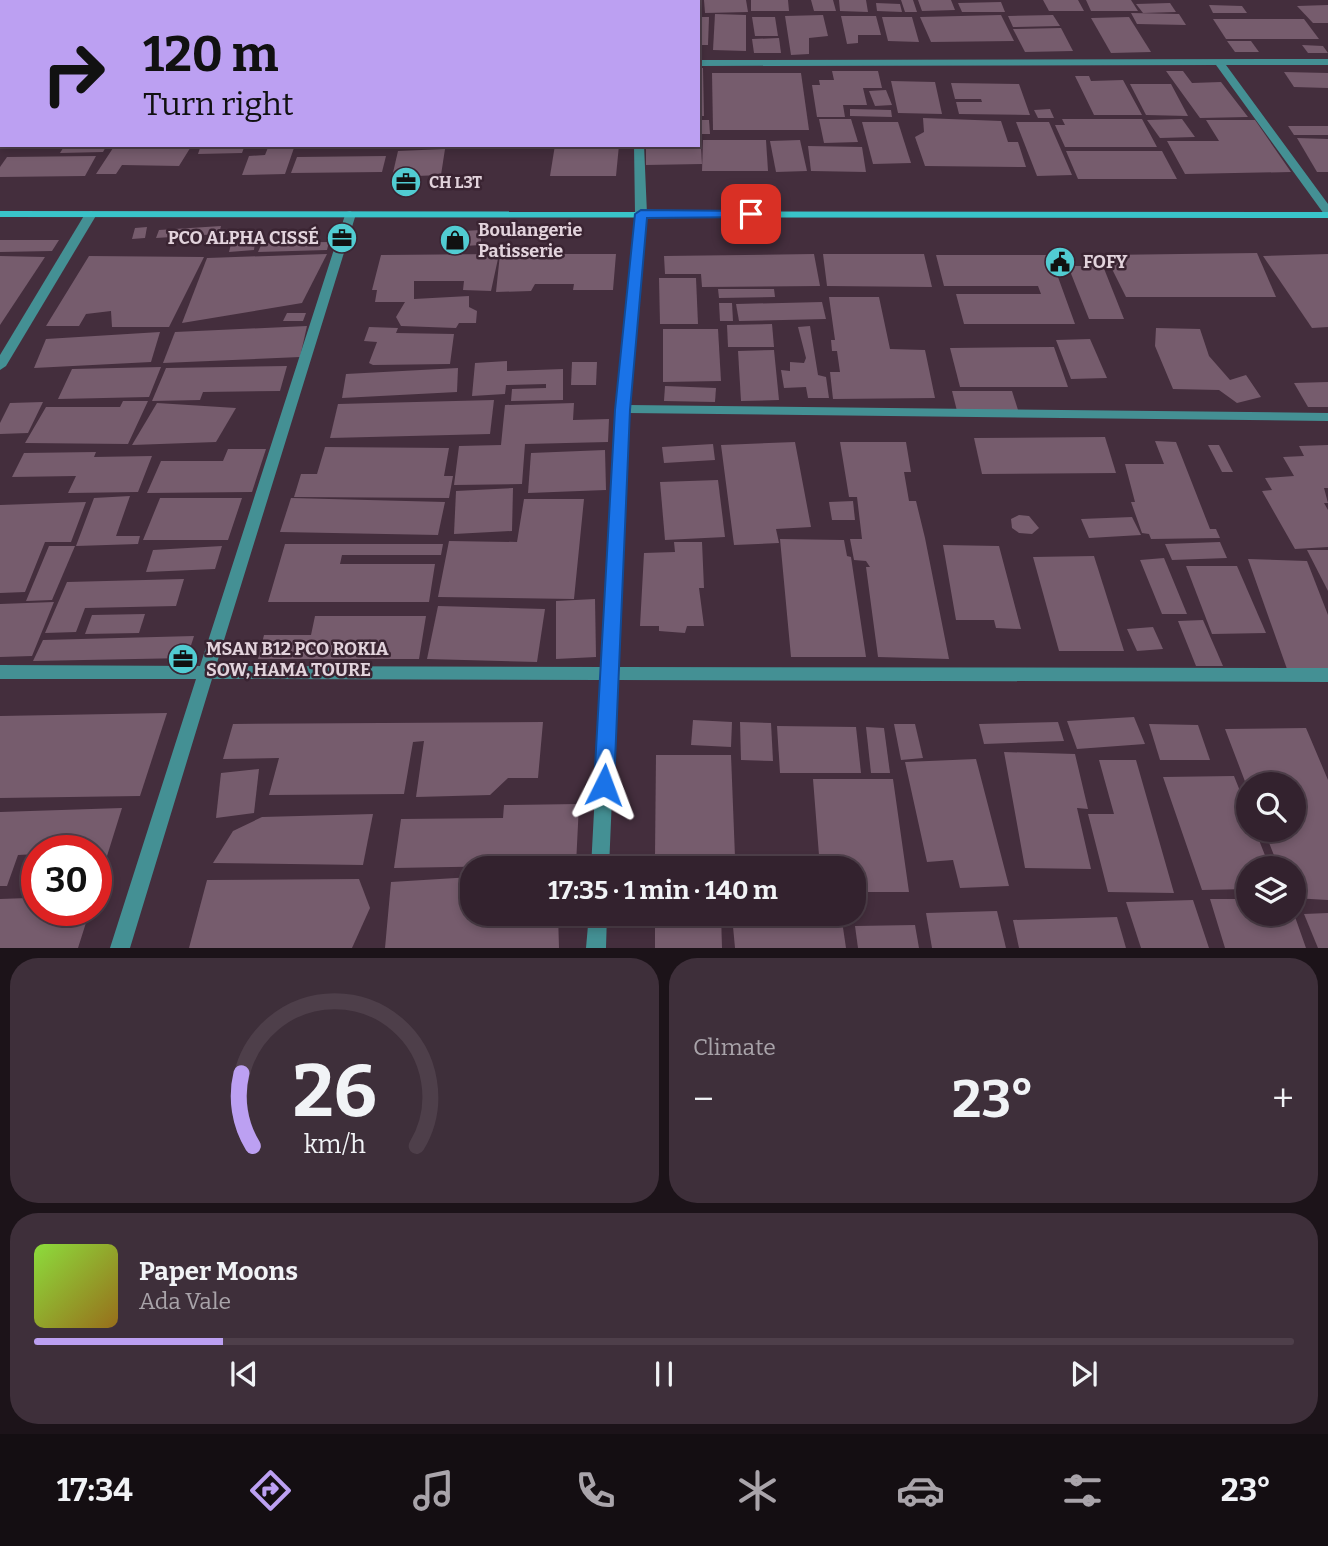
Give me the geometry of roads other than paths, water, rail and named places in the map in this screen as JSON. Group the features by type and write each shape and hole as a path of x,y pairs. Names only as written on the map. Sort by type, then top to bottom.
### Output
{"main road":[{"path":"0,214 1328,213"}],"street":[{"path":"1219,62 1328,213"},
{"path":"700,63 1328,62"},
{"path":"601,856 622,410 641,214 639,147"},
{"path":"0,366 91,214"},
{"path":"120,947 350,214"},
{"path":"622,410 1328,417"},
{"path":"0,673 1328,675"},
{"path":"596,947 597,926"}],"place":[{"name":"CH L3T","path":"406,182"},
{"name":"PCO ALPHA CISSÉ","path":"342,238"},
{"name":"Boulangerie Patisserie","path":"455,240"},
{"name":"FOFY","path":"1060,262"},
{"name":"MSAN B12 PCO ROKIA SOW, HAMA TOURE","path":"183,659"}]}
